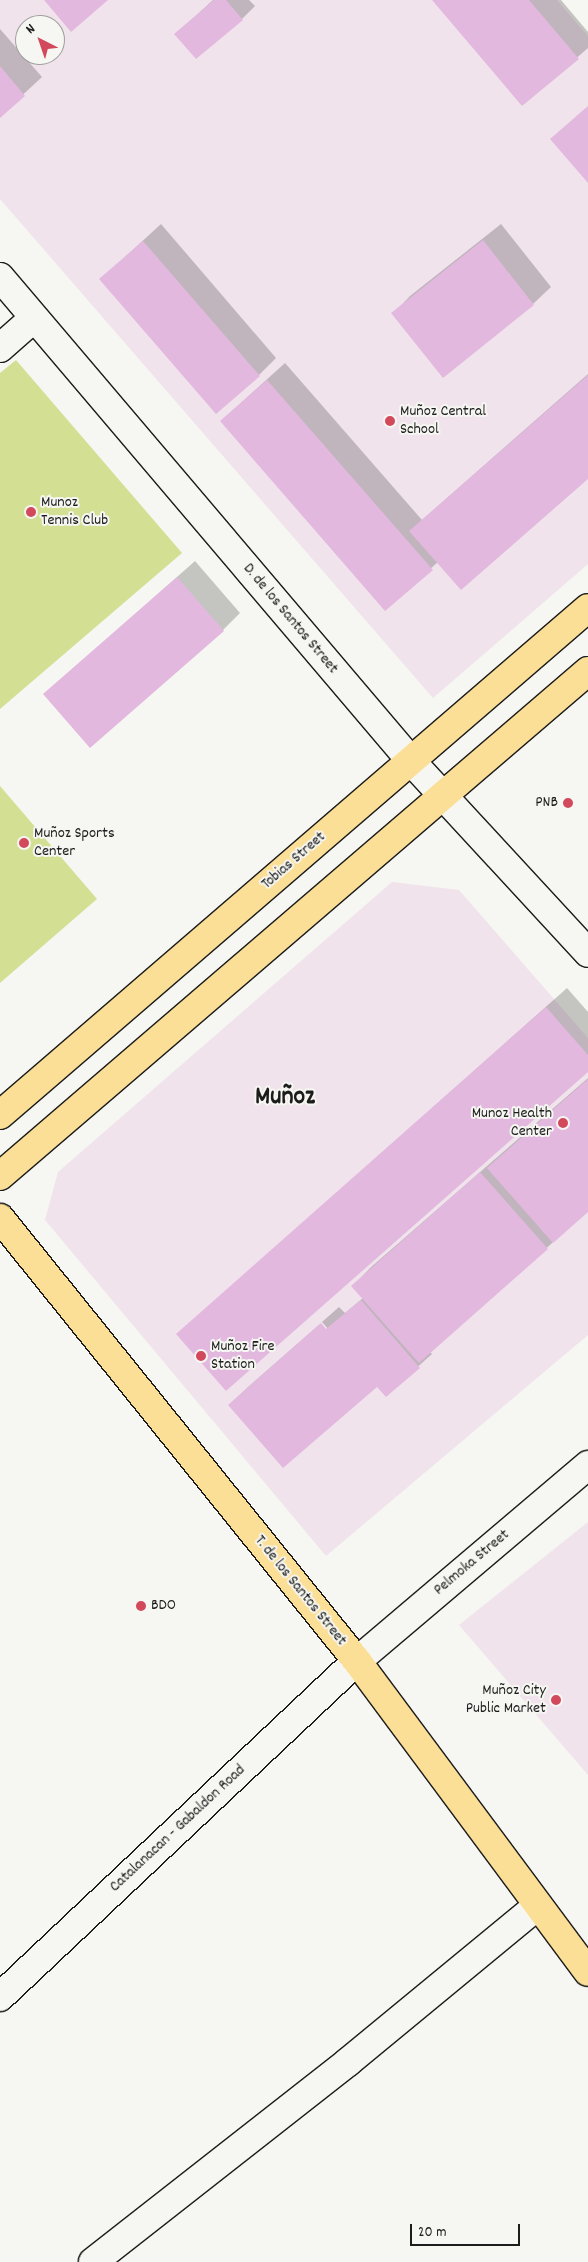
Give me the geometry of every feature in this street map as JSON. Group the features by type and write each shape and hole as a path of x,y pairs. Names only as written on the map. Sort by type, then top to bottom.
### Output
{"main road":[{"name":"Tobias Street","path":"0,1115 588,608"},
{"path":"0,1176 588,671"},
{"name":"T. de los Santos Street","path":"0,1218 357,1661 537,1906 588,1972"}],"street":[{"name":"D. de los Santos Street","path":"0,277 411,761 588,953"},
{"path":"0,348 34,318"},
{"name":"Pelmoka Street","path":"357,1661 588,1465"},
{"name":"Catalanacan - Gabaldon Road","path":"0,1997 357,1661"},
{"path":"93,2262 348,2062 537,1906"}],"shaded area":[{"name":"Muñoz Central School","path":"0,0 557,0 588,36 588,564 433,698 0,199"},
{"path":"392,882 459,890 588,1038 588,1335 326,1556 45,1220 58,1172"},
{"name":"Muñoz City Public Market","path":"588,1522 588,1775 459,1625"}],"green space":[{"path":"16,360 182,553 0,709 0,373"},
{"name":"Muñoz Sports Center","path":"0,786 97,899 0,983"}],"building":[{"path":"44,0 108,0 71,32 65,25 65,15 57,15"},
{"path":"214,0 226,0 243,20 196,59 174,34"},
{"path":"432,0 529,0 579,59 522,106"},
{"path":"0,66 25,96 0,118"},
{"path":"588,106 588,183 550,139"},
{"path":"483,240 534,305 443,378 391,313"},
{"path":"143,241 260,376 216,414 99,279"},
{"path":"588,375 588,479 461,590 409,531"},
{"path":"267,380 433,570 385,611 220,421"},
{"path":"177,577 224,631 90,748 43,694"},
{"path":"546,1007 588,1055 588,1072 226,1391 176,1334"},
{"name":"Munoz Health Center","path":"588,1079 588,1212 553,1243 487,1168"},
{"path":"480,1172 548,1249 419,1363 351,1286"},
{"path":"361,1300 420,1368 386,1397 377,1387 283,1468 228,1405 321,1323 326,1329"}],"place":[{"name":"Muñoz Central School","path":"390,421"},
{"name":"Munoz Tennis Club","path":"31,512"},
{"name":"PNB","path":"568,803"},
{"name":"Muñoz Sports Center","path":"24,843"},
{"name":"Munoz Health Center","path":"563,1123"},
{"name":"Muñoz Fire Station","path":"201,1356"},
{"name":"BDO","path":"141,1606"},
{"name":"Muñoz City Public Market","path":"556,1700"}],"district":[{"name":"Muñoz","path":"285,1098"}]}
